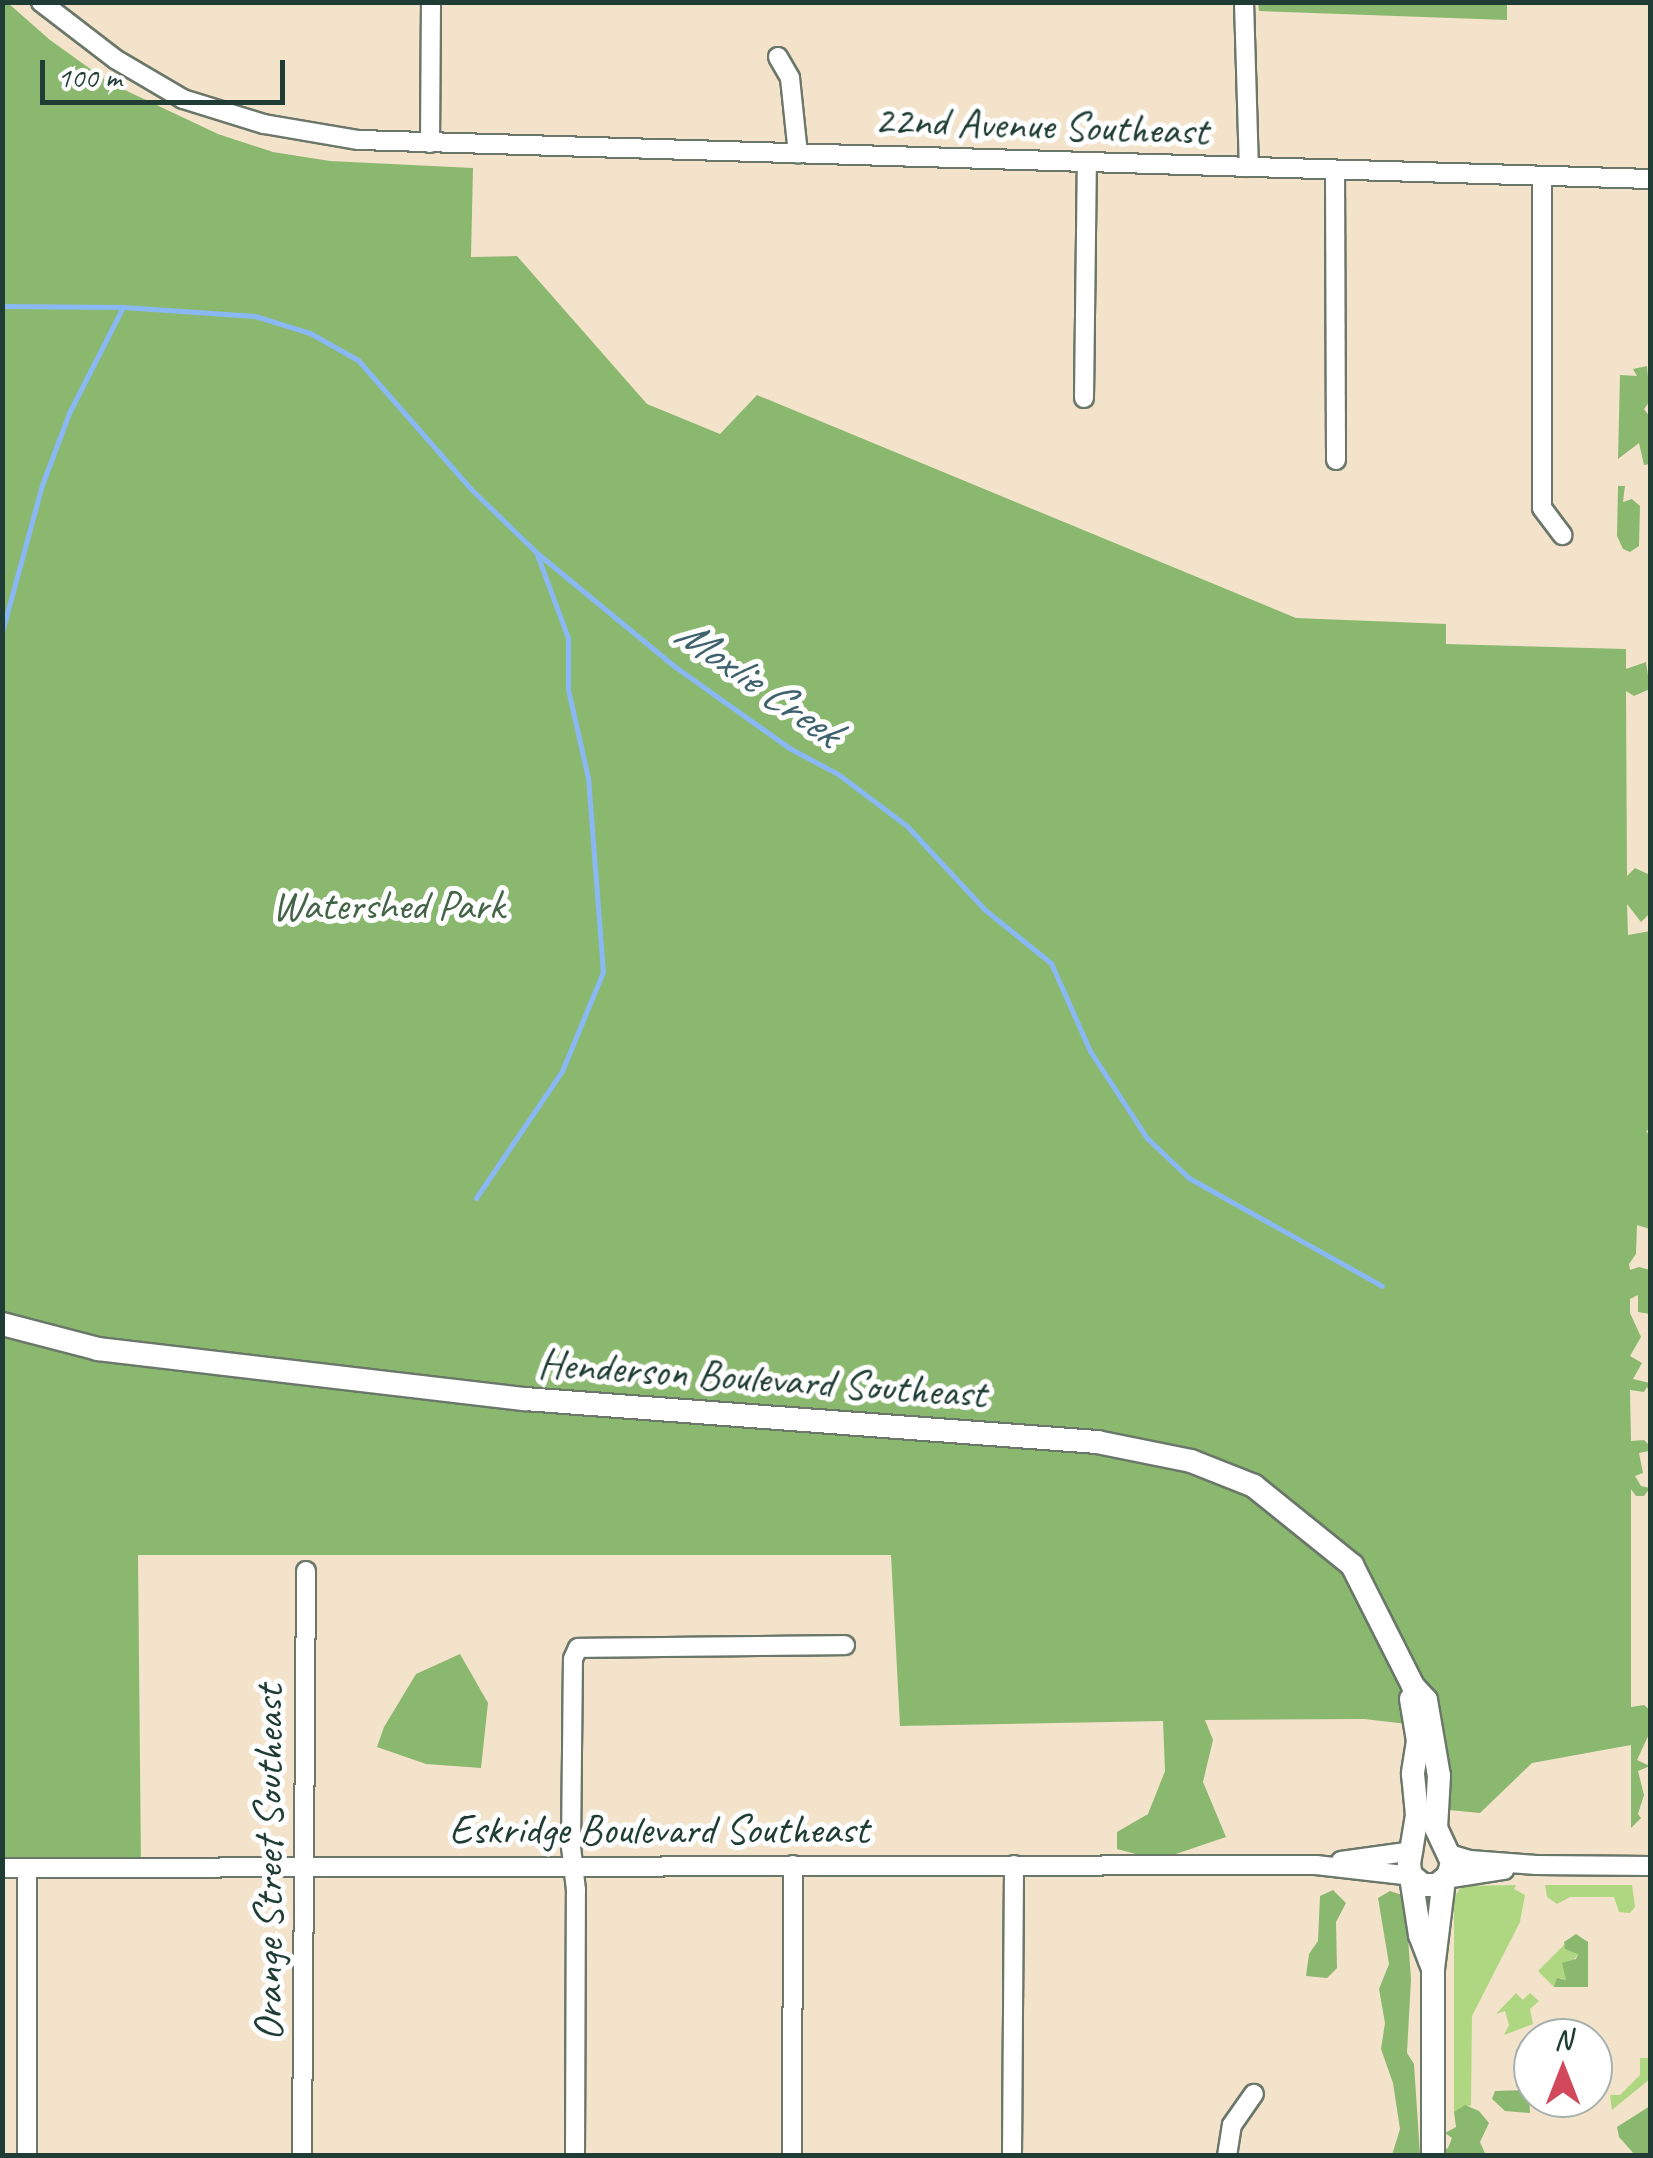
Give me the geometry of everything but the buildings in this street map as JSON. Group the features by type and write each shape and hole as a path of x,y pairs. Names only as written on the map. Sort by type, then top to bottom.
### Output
{"main road":[{"name":"Henderson Boulevard Southeast","path":"2,1324 98,1349 486,1394 1096,1442 1192,1461 1254,1486 1352,1566 1413,1686 1426,1700 1439,1776 1436,1828 1448,1852"},
{"name":"Henderson Boulevard Southeast","path":"1413,1686 1410,1702 1418,1741 1413,1851"},
{"path":"1432,1969 1420,1935 1408,1864 1413,1851 1429,1843 1448,1852 1451,1870 1445,1880 1432,1969 1433,2156"},
{"path":"1412,1876 1424,1885 1445,1880"}],"street":[{"name":"22nd Avenue Southeast","path":"41,2 115,60 183,98 264,124 360,140 1650,179"},
{"path":"430,2 430,143"},
{"path":"1244,2 1249,168"},
{"path":"778,57 790,78 798,154"},
{"path":"1084,398 1087,162"},
{"path":"1335,170 1336,460"},
{"path":"1542,177 1542,508 1562,535"},
{"name":"Orange Street Southeast","path":"302,2156 306,1572"},
{"path":"575,2156 573,1659 578,1648 844,1645"},
{"name":"Eskridge Boulevard Southeast","path":"1316,1865 1413,1851"},
{"path":"1448,1852 1470,1860 1650,1866"},
{"path":"1445,1880 1536,1864"},
{"path":"792,2156 794,1865"},
{"path":"1012,2156 1014,1865"},
{"name":"Eskridge Boulevard Southeast","path":"2,1868 1316,1865 1412,1876"},
{"path":"28,1868 28,2156"},
{"path":"1227,2156 1232,2125 1254,2094"}],"green space":[{"name":"Watershed Park","path":"2,3 8,3 50,40 110,83 218,134 273,152 330,161 473,168 471,257 517,256 647,404 720,434 757,395 1296,618 1446,624 1446,644 1626,649 1626,669 1646,662 1650,689 1634,696 1626,691 1627,876 1635,868 1650,875 1650,913 1641,922 1627,904 1628,935 1650,931 1650,1129 1646,1131 1650,1136 1650,1229 1637,1225 1636,1254 1629,1264 1630,1270 1650,1270 1650,1314 1638,1312 1638,1295 1630,1299 1630,1313 1641,1337 1630,1356 1642,1363 1633,1379 1650,1383 1650,1392 1647,1387 1644,1392 1630,1390 1631,1441 1644,1440 1649,1445 1649,1451 1639,1453 1643,1473 1635,1476 1641,1486 1650,1488 1644,1496 1636,1496 1631,1489 1631,1707 1644,1705 1650,1710 1650,1732 1637,1760 1650,1766 1638,1771 1644,1795 1638,1814 1641,1818 1631,1828 1631,1745 1532,1763 1480,1813 1449,1810 1446,1759 1416,1725 1364,1719 1205,1720 1213,1740 1203,1782 1226,1837 1158,1860 1117,1849 1117,1832 1148,1814 1165,1771 1163,1721 900,1726 891,1555 138,1555 141,1866 3,1867"},
{"path":"1258,3 1507,3 1507,20 1259,11"},
{"path":"1647,366 1650,401 1644,409 1650,417 1650,464 1644,465 1639,443 1618,459 1620,375 1637,376 1633,369"},
{"path":"1618,486 1625,486 1623,502 1632,499 1640,506 1639,546 1630,552 1623,549 1617,536"},
{"path":"460,1654 488,1703 481,1768 426,1764 377,1747 384,1727 416,1674"},
{"path":"1516,1885 1514,1889 1525,1895 1520,1922 1472,2016 1471,2105 1454,2112 1454,1897 1462,1886"},
{"path":"1545,1885 1632,1885 1635,1907 1630,1913 1619,1912 1614,1897 1570,1897 1557,1904 1547,1897"},
{"path":"1333,1890 1346,1903 1336,1922 1337,1968 1327,1978 1306,1976 1309,1954 1318,1941 1320,1896"},
{"path":"1390,1891 1405,1896 1411,1979 1407,2053 1414,2064 1420,2155 1392,2155 1400,2129 1393,2083 1381,2049 1385,2023 1379,1989 1389,1964 1378,1898"},
{"path":"1576,1934 1588,1942 1588,1987 1554,1987 1557,1978 1566,1980 1562,1963 1576,1959 1578,1954 1565,1949 1564,1942"},
{"path":"1565,1944 1578,1954 1565,1972 1566,1981 1561,1978 1554,1987 1538,1971"},
{"path":"1516,1993 1523,2000 1530,1993 1539,2001 1530,2009 1532,2018 1513,2018 1513,2032 1504,2035 1509,2025 1505,2011 1496,2014"},
{"path":"1640,2058 1650,2058 1650,2079 1613,2109 1613,2095 1620,2095 1640,2075"},
{"path":"1513,2090 1513,2112 1505,2111 1492,2099 1495,2091"},
{"path":"1465,2105 1479,2111 1489,2123 1480,2142 1485,2153 1433,2156 1448,2148 1452,2138 1445,2133 1456,2127 1454,2112"},
{"path":"1650,2106 1650,2155 1635,2155 1619,2137 1617,2127"}],"waterway":[{"name":"Moxlie Creek","path":"2,306 123,307 255,316 310,333 358,360 471,489 537,553 674,666 791,749 838,774 907,826 984,909 1051,963 1090,1051 1147,1138 1189,1178 1382,1286"},
{"path":"2,632 42,485 69,413 123,307"},
{"path":"476,1198 562,1071 603,972 588,778 568,689 568,638 537,554"}]}
